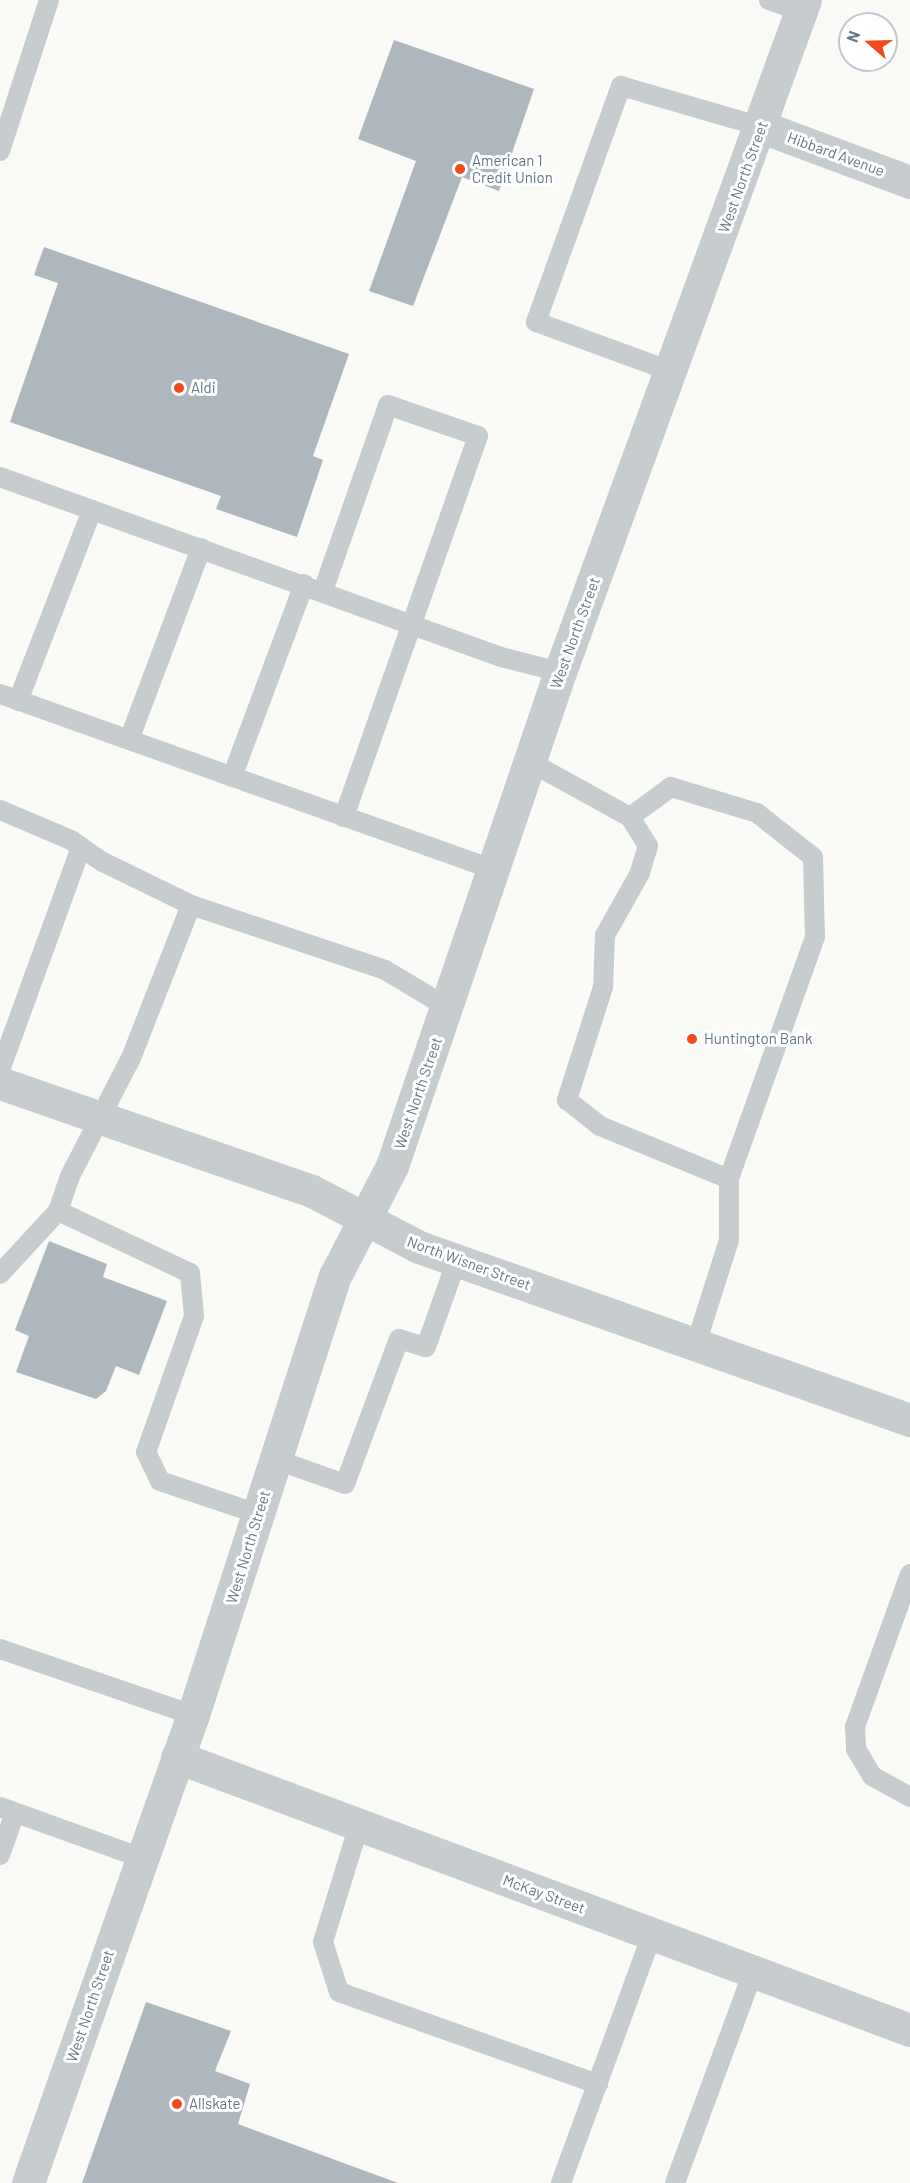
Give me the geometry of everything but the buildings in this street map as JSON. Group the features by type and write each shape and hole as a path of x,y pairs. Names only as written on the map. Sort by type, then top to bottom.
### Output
{"street":[{"name":"West North Street","path":"28,2183 261,1515 274,1459 335,1276 392,1166 560,672 673,372 762,127 803,6"},
{"name":"Hibbard Avenue","path":"762,127 910,182"},
{"name":"North Wisner Street","path":"0,1083 104,1117 312,1191 363,1220 457,1260 697,1341 910,1420"},
{"name":"McKay Street","path":"177,1757 910,2030"}],"lane":[{"path":"0,151 49,0"},
{"path":"769,0 803,6"},
{"path":"673,372 536,322 621,86 762,127"},
{"path":"323,591 388,405 478,436 344,818"},
{"path":"0,477 304,584 412,626 560,672"},
{"path":"92,510 9,698 492,869"},
{"path":"129,740 201,548"},
{"path":"231,777 304,584"},
{"path":"530,762 630,817 648,846 640,873 604,935 603,987 567,1100 600,1126 729,1179"},
{"path":"630,817 671,787 757,813 813,857 815,937 729,1179 729,1240 697,1341"},
{"path":"0,810 81,847 191,905 385,970 447,1007"},
{"path":"0,1070 81,847"},
{"path":"0,1274 58,1211 69,1176 104,1117 191,905"},
{"path":"58,1211 190,1273 194,1316 146,1452 160,1481 261,1515"},
{"path":"274,1459 345,1484 399,1339 426,1347 457,1260"},
{"path":"910,1574 855,1727 856,1749 872,1776 910,1797"},
{"path":"0,1649 193,1715"},
{"path":"0,1855 7,1810 142,1858"},
{"path":"359,1825 323,1942 339,1992 598,2084"},
{"path":"561,2183 652,1934"},
{"path":"675,2183 753,1972"}],"place":[{"name":"American 1 Credit Union","path":"460,169"},
{"name":"Aldi","path":"179,388"},
{"name":"Huntington Bank","path":"692,1039"},
{"name":"Allskate","path":"177,2104"}]}
